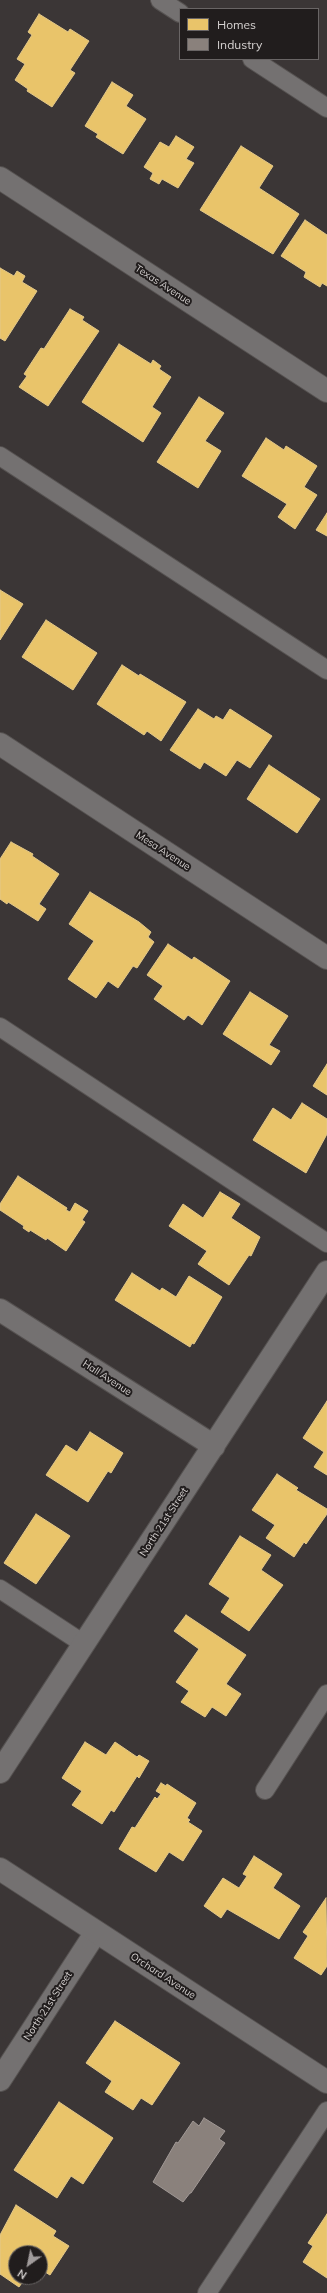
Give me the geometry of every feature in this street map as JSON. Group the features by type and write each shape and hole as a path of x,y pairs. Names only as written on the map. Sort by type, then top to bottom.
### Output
{"street":[{"name":"Texas Avenue","path":"0,178 327,391"},
{"name":"Mesa Avenue","path":"0,744 327,958"},
{"name":"North 21st Street","path":"0,1772 327,1272"},
{"name":"Hall Avenue","path":"0,1310 214,1446"},
{"name":"Orchard Avenue","path":"0,1869 327,2082"},
{"name":"North 21st Street","path":"0,2080 96,1932"}],"lane":[{"path":"160,0 179,12"},
{"path":"254,60 327,108"},
{"path":"0,456 327,670"},
{"path":"0,1027 327,1243"},
{"path":"0,1589 84,1644"},
{"path":"265,1790 327,1694"},
{"path":"207,2293 327,2111"}],"building: Homes":[{"path":"39,14 68,32 70,29 89,41 70,70 75,73 52,107 27,91 28,89 15,80 25,64 17,59 32,35 28,32"},
{"path":"112,82 133,95 126,106 146,119 123,154 96,137 98,134 85,126"},
{"path":"176,136 194,147 186,159 194,163 178,188 162,179 159,184 150,179 153,173 144,167 160,142 169,147"},
{"path":"241,146 273,166 259,188 299,214 273,254 200,210"},
{"path":"305,220 327,235 327,286 322,283 320,287 304,277 306,272 281,256"},
{"path":"0,268 14,276 17,271 25,276 22,282 37,291 5,341 0,338"},
{"path":"70,309 84,317 82,320 99,331 48,406 19,387 27,376 24,374 41,348 44,349"},
{"path":"119,344 151,364 153,360 161,366 159,369 171,377 152,407 161,413 143,442 82,402"},
{"path":"199,397 224,413 205,441 221,451 198,488 157,462"},
{"path":"266,438 284,450 286,446 317,466 304,487 317,495 295,529 278,517 287,504 242,476"},
{"path":"327,513 327,536 316,530"},
{"path":"0,590 23,604 0,640"},
{"path":"46,620 97,653 73,690 22,657"},
{"path":"122,665 139,676 140,674 186,702 161,741 147,731 144,735 97,704"},
{"path":"198,709 214,719 216,716 223,720 230,709 272,736 250,768 237,760 226,776 204,762 200,769 170,750"},
{"path":"269,765 320,799 297,833 247,799"},
{"path":"11,842 33,854 32,856 59,874 39,904 46,909 38,921 8,902 7,904 0,899 0,859"},
{"path":"90,892 139,922 151,932 148,937 154,942 137,968 133,966 118,988 108,981 96,998 68,979 94,941 69,924"},
{"path":"168,944 192,960 194,957 230,981 202,1025 188,1015 184,1020 154,999 163,986 147,975"},
{"path":"250,992 288,1016 269,1045 280,1051 271,1065 223,1034"},
{"path":"327,1064 327,1095 313,1086"},
{"path":"302,1103 327,1119 327,1134 306,1173 253,1140 273,1108 291,1120"},
{"path":"18,1176 67,1208 66,1210 70,1212 75,1203 88,1211 82,1220 85,1222 66,1251 47,1238 46,1240 30,1230 29,1232 23,1228 24,1226 0,1210 0,1204"},
{"path":"220,1192 240,1204 231,1218 260,1237 251,1256 249,1255 229,1285 198,1264 207,1251 169,1226 183,1204 203,1218"},
{"path":"132,1273 160,1291 162,1288 176,1297 189,1276 222,1297 194,1344 192,1343 190,1347 115,1300"},
{"path":"327,1401 327,1475 314,1467 324,1452 303,1438"},
{"path":"90,1432 123,1453 111,1473 108,1471 88,1502 46,1475 66,1445 77,1452"},
{"path":"277,1474 298,1488 296,1490 327,1509 327,1514 306,1544 304,1542 294,1557 266,1538 275,1525 252,1510"},
{"path":"36,1514 70,1536 36,1584 4,1563"},
{"path":"240,1536 271,1555 261,1570 283,1585 249,1631 221,1612 230,1598 209,1584"},
{"path":"186,1615 246,1655 226,1684 241,1694 226,1716 212,1707 205,1717 181,1702 189,1691 176,1682 199,1649 174,1631"},
{"path":"85,1742 106,1755 115,1742 137,1757 139,1755 149,1761 139,1778 137,1776 114,1812 111,1810 102,1824 72,1805 82,1791 62,1778"},
{"path":"161,1783 166,1786 167,1784 196,1803 187,1818 190,1820 188,1822 202,1831 183,1861 169,1852 156,1872 119,1849 132,1827 135,1828 155,1797 157,1799 161,1794 156,1791"},
{"path":"254,1856 282,1874 273,1888 300,1906 279,1939 227,1909 221,1918 204,1906 223,1878 239,1888 247,1876 243,1874"},
{"path":"326,1898 327,1966 321,1975 294,1958 308,1936 303,1932"},
{"path":"115,2021 180,2063 152,2105 141,2098 133,2110 105,2092 112,2081 86,2063"},
{"path":"59,2102 113,2138 83,2184 71,2176 57,2198 14,2170"},
{"path":"16,2205 56,2231 53,2236 69,2246 50,2275 48,2274 48,2245 8,2245 8,2279 0,2274 0,2235"},
{"path":"327,2214 327,2278 303,2262 313,2246 308,2243"}],"building: Industry":[{"path":"204,2118 225,2131 219,2139 225,2143 191,2193 183,2202 153,2182 176,2142 178,2143 193,2121 199,2126"}]}
